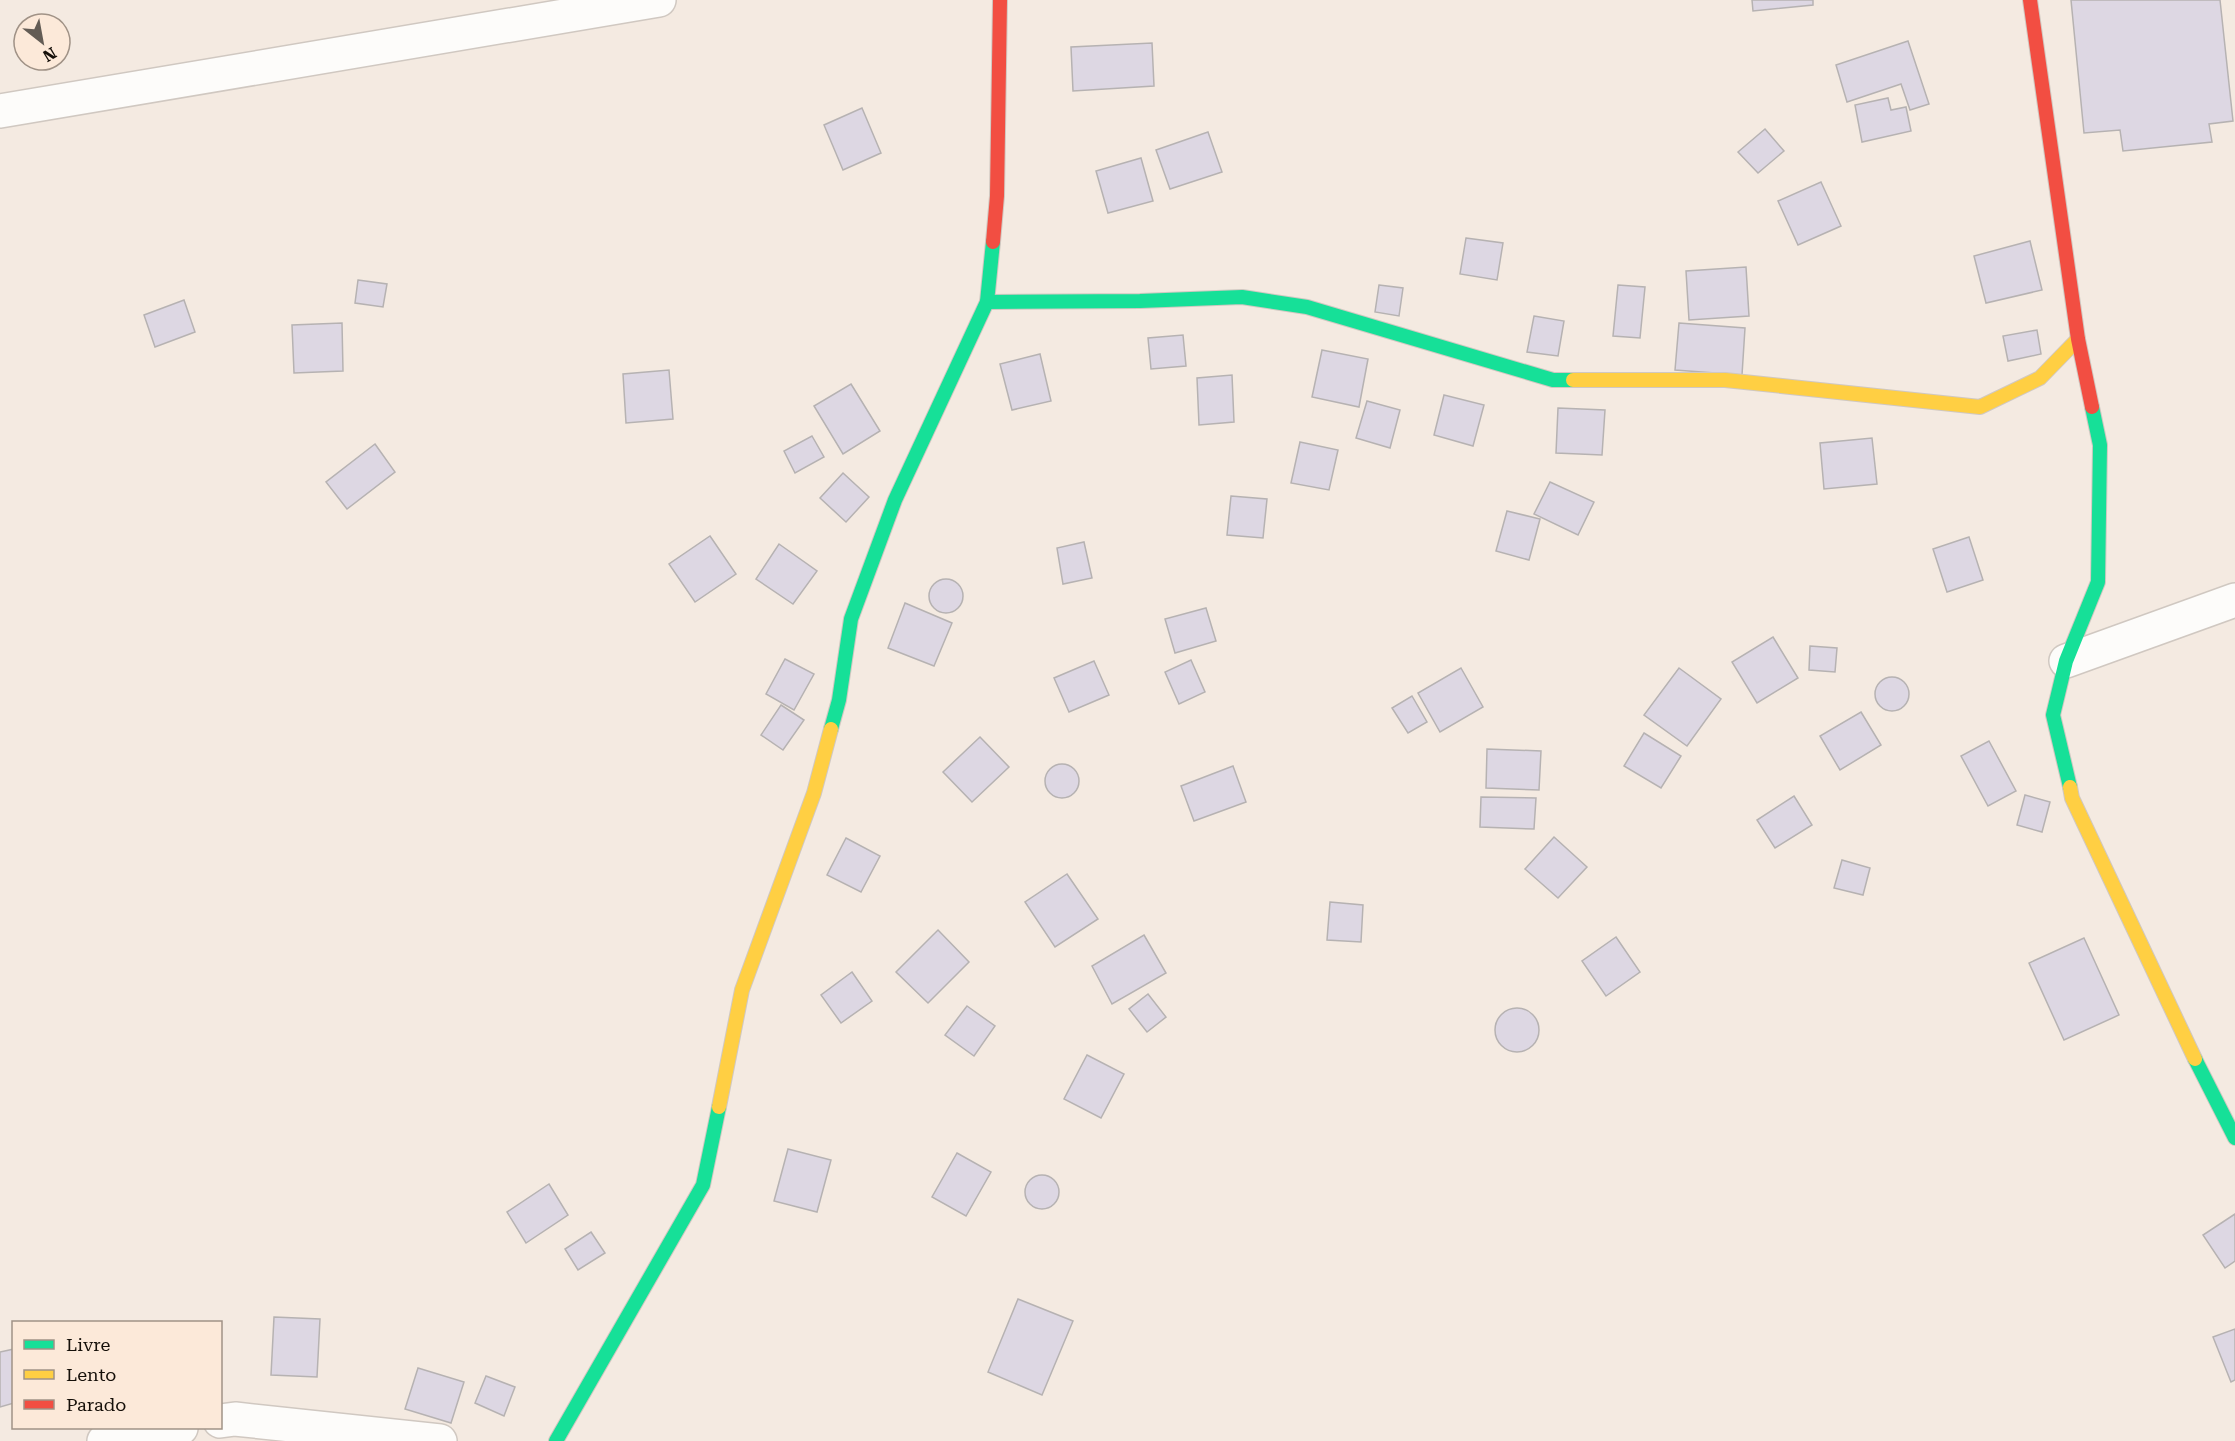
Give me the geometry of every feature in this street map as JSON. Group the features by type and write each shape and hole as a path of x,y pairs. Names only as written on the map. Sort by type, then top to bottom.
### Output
{"street":[{"path":"0,111 659,0"},
{"path":"556,1441 703,1185 742,990 814,793 839,700 851,618 895,500 987,302 997,196 1000,0"},
{"path":"2030,0 2078,339 2100,445 2098,582 2066,661 2053,715 2072,798 2178,1026 2235,1138"},
{"path":"987,302 1140,302 1242,297 1307,307 1554,380 1725,380 1980,407 2040,378 2078,339"},
{"path":"2066,661 2235,600"},
{"path":"222,1421 235,1419 440,1441"},
{"path":"104,1441 175,1429"}],"building":[{"path":"1752,0 1813,0 1813,5 1753,11"},
{"path":"2071,0 2220,0 2233,121 2209,124 2212,142 2123,151 2120,130 2084,133"},
{"path":"1908,41 1929,104 1910,110 1901,84 1847,102 1836,65"},
{"path":"1152,43 1154,86 1073,91 1071,47"},
{"path":"1888,98 1891,110 1906,107 1911,131 1862,142 1855,105"},
{"path":"862,108 881,153 843,170 824,125"},
{"path":"1765,129 1784,151 1758,173 1738,152"},
{"path":"1208,132 1222,172 1170,189 1156,150"},
{"path":"1141,158 1153,201 1108,213 1096,171"},
{"path":"1821,182 1841,226 1798,245 1778,201"},
{"path":"1466,238 1503,243 1497,280 1460,274"},
{"path":"2030,241 2042,290 1986,303 1974,256"},
{"path":"1746,267 1749,316 1689,320 1686,271"},
{"path":"358,280 387,284 383,307 355,303"},
{"path":"1379,285 1403,288 1399,316 1375,312"},
{"path":"1618,285 1645,287 1640,338 1613,336"},
{"path":"184,300 195,332 155,347 144,315"},
{"path":"1534,316 1564,321 1558,356 1527,352"},
{"path":"342,323 343,371 294,373 292,325"},
{"path":"1679,323 1745,328 1742,375 1675,370"},
{"path":"2037,330 2041,354 2008,361 2003,336"},
{"path":"1183,335 1186,366 1151,369 1148,338"},
{"path":"1322,350 1368,359 1359,407 1312,397"},
{"path":"1040,354 1051,401 1012,410 1000,364"},
{"path":"669,370 673,419 626,423 623,374"},
{"path":"1232,375 1234,422 1199,425 1197,378"},
{"path":"851,384 880,431 843,454 814,406"},
{"path":"1444,395 1484,405 1473,446 1434,435"},
{"path":"1367,401 1400,410 1390,448 1356,438"},
{"path":"1558,408 1605,410 1602,455 1556,453"},
{"path":"812,436 824,457 795,473 784,451"},
{"path":"1872,438 1877,484 1824,489 1820,443"},
{"path":"1300,442 1338,450 1329,490 1291,483"},
{"path":"375,444 395,472 347,509 326,482"},
{"path":"843,473 869,497 846,522 820,498"},
{"path":"1550,482 1594,502 1578,535 1534,514"},
{"path":"1231,496 1267,499 1263,538 1227,535"},
{"path":"1507,511 1540,519 1529,560 1496,551"},
{"path":"710,536 736,574 695,602 669,564"},
{"path":"1969,537 1983,580 1947,592 1933,549"},
{"path":"1084,542 1092,578 1063,584 1057,548"},
{"path":"779,544 817,571 793,604 756,579"},
{"path":"946,579 958,584 963,596 958,608 946,613 934,608 929,596 934,584"},
{"path":"905,603 952,623 934,666 888,648"},
{"path":"1206,608 1216,641 1175,653 1165,619"},
{"path":"1773,637 1798,678 1757,703 1732,662"},
{"path":"1810,646 1837,648 1835,672 1809,670"},
{"path":"785,659 814,674 794,710 766,694"},
{"path":"1191,660 1205,692 1179,704 1165,672"},
{"path":"1094,661 1109,695 1069,712 1054,678"},
{"path":"1461,668 1483,707 1440,732 1418,693"},
{"path":"1679,668 1721,699 1687,746 1644,715"},
{"path":"1892,677 1904,682 1909,694 1904,706 1892,711 1880,706 1875,694 1880,682"},
{"path":"1412,696 1427,722 1408,733 1392,708"},
{"path":"781,705 804,720 783,750 761,735"},
{"path":"1861,712 1881,745 1840,770 1820,736"},
{"path":"1644,733 1681,756 1661,788 1624,766"},
{"path":"980,737 1009,767 972,802 943,772"},
{"path":"1989,741 2016,791 1988,806 1961,756"},
{"path":"1487,749 1541,751 1539,790 1486,788"},
{"path":"1062,764 1074,769 1079,781 1074,793 1062,798 1050,793 1045,781 1050,769"},
{"path":"1233,766 1246,802 1194,821 1181,786"},
{"path":"2025,795 2050,802 2042,832 2017,825"},
{"path":"1794,796 1812,825 1775,848 1757,820"},
{"path":"1481,797 1536,798 1534,829 1480,827"},
{"path":"1554,837 1587,867 1558,898 1525,869"},
{"path":"846,838 880,856 861,892 827,875"},
{"path":"1842,860 1870,868 1863,895 1834,888"},
{"path":"1067,874 1098,919 1055,947 1025,902"},
{"path":"1330,902 1363,905 1361,942 1327,940"},
{"path":"938,930 969,962 928,1003 896,972"},
{"path":"1144,935 1166,973 1112,1004 1092,966"},
{"path":"1616,937 1640,972 1606,996 1582,961"},
{"path":"2084,938 2119,1015 2064,1040 2029,963"},
{"path":"852,972 872,1001 841,1023 821,995"},
{"path":"1148,994 1166,1017 1147,1032 1129,1009"},
{"path":"967,1006 995,1026 974,1056 945,1035"},
{"path":"1517,1008 1532,1015 1539,1030 1532,1045 1517,1052 1502,1045 1495,1030 1502,1015"},
{"path":"1087,1055 1124,1074 1101,1118 1064,1099"},
{"path":"788,1149 831,1160 817,1212 774,1201"},
{"path":"957,1153 991,1172 966,1216 932,1197"},
{"path":"1042,1175 1054,1180 1059,1192 1054,1204 1042,1209 1030,1204 1025,1192 1030,1180"},
{"path":"549,1184 568,1215 526,1243 507,1212"},
{"path":"2235,1214 2235,1261 2225,1268 2203,1235"},
{"path":"591,1232 605,1253 578,1270 565,1249"},
{"path":"1018,1299 1073,1321 1042,1395 988,1372"},
{"path":"274,1317 320,1319 317,1377 271,1375"},
{"path":"2235,1329 2235,1380 2231,1382 2213,1337"},
{"path":"12,1349 12,1404 0,1407 0,1352"},
{"path":"418,1368 464,1382 451,1423 405,1409"},
{"path":"486,1376 515,1387 504,1416 475,1403"}],"traffic: fast":[{"path":"831,729 839,700 851,619 895,500 987,302 993,242"},
{"path":"987,302 1140,301 1242,297 1307,307 1553,380 1573,380"},
{"path":"2070,787 2053,715 2066,661 2098,582 2100,445 2092,407"},
{"path":"2195,1059 2235,1138"},
{"path":"556,1441 703,1185 719,1107"}],"traffic: slow":[{"path":"1573,380 1725,380 1980,407 2040,378 2078,339"},
{"path":"719,1107 742,990 814,793 831,729"},
{"path":"2070,787 2072,798 2195,1059"}],"traffic: jam":[{"path":"993,242 997,196 1000,0"},
{"path":"2030,0 2078,339 2092,407"}]}
